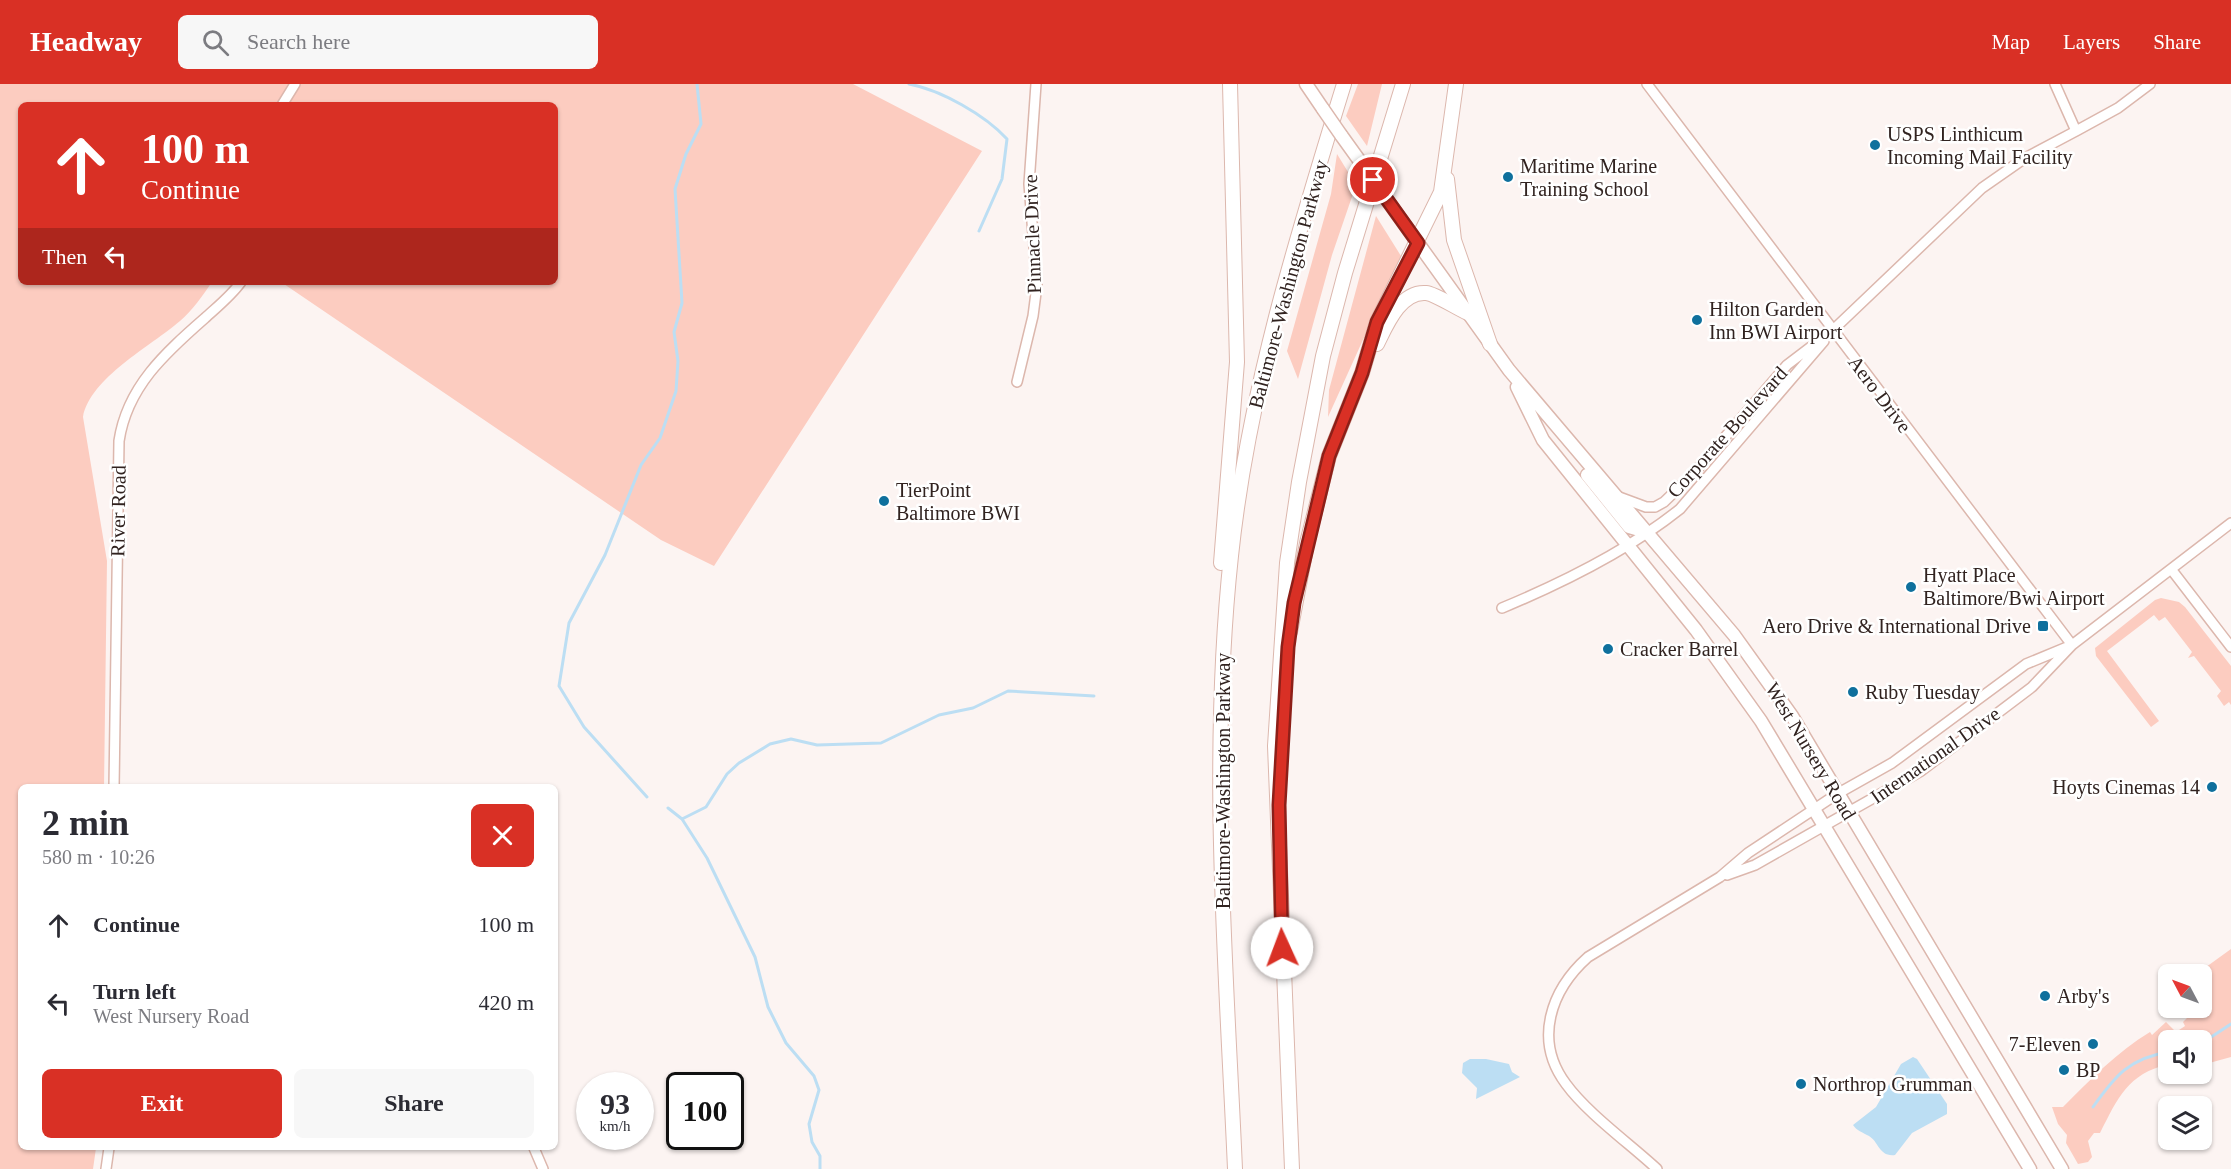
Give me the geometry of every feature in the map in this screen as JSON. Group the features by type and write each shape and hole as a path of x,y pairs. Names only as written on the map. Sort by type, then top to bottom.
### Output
{"highway":[{"path":"1219,718 1216,638 1237,362 1230,84"},
{"name":"Baltimore-Washington Parkway","path":"1235,1169 1219,838 1219,718 1231,554 1254,407 1294,247 1344,84"},
{"path":"1279,805 1275,746 1280,647 1299,482 1329,335 1403,84"},
{"path":"1292,1169 1279,883 1279,805 1288,647 1294,603 1329,456 1362,373 1377,322 1436,206 1446,165 1456,84"},
{"path":"1446,165 1454,240 1490,344"},
{"path":"1362,373 1394,312 1414,294 1426,293 1468,313"}],"main road":[{"name":"West Nursery Road","path":"1306,84 1509,370 1734,635 1764,675 1838,794 2062,1169"},
{"name":"West Nursery Road","path":"1509,370 1543,440 1734,681 1815,809 2030,1169"},
{"path":"1543,440 1564,447 1629,527 1647,532"}],"street":[{"path":"284,102 295,84"},
{"name":"Pinnacle Drive","path":"1017,382 1033,316 1037,285 1029,184 1036,84"},
{"name":"Aero Drive","path":"1647,84 2072,645"},
{"path":"2055,84 2076,131"},
{"name":"Corporate Boulevard","path":"1614,495 1646,507 1655,507 1664,502 1694,473 1787,365 1833,330 1982,188 2025,158 2118,108 2150,84"},
{"name":"River Road","path":"114,784 119,452 122,419 131,398 165,354 238,285"},
{"name":"Corporate Boulevard","path":"1503,608 1575,575 1647,532 1680,509 1706,482 1833,330"},
{"name":"International Drive","path":"1720,877 1755,865 1921,771 2032,687 2072,645 2231,523"},
{"path":"2171,569 2231,647"},
{"name":"International Drive","path":"1657,1169 1566,1083 1550,1048 1552,1006 1570,973 1588,957 1720,877 1748,853 1838,794 1892,763 2026,664 2072,645"},
{"path":"106,1169 109,1150"},
{"path":"535,1150 543,1169"}],"shaded area":[{"path":"0,84 853,84 982,151 714,566 661,540 285,285 558,285 558,102 18,102 18,285 210,285 184,317 109,376 88,403 83,417 107,561 104,784 18,784 18,1150 96,1150 93,1169 0,1169"},
{"path":"1358,84 1382,84 1367,146 1346,116"},
{"path":"1337,154 1356,185 1332,255 1298,379 1287,351 1331,194"},
{"path":"1376,216 1401,256 1328,417 1329,390"},
{"path":"2161,598 2179,602 2185,607 2231,666 2231,705 2229,702 2224,706 2217,696 2221,691 2194,656 2188,658 2192,652 2165,617 2159,621 2154,615 2107,651 2159,721 2151,727 2096,656 2095,648 2155,600"},
{"path":"2231,949 2231,1057 2212,1062 2212,1030 2179,1030 2185,1026 2183,1022 2187,1018 2212,1018 2210,964"},
{"path":"2166,1022 2174,1030 2158,1030 2158,1067 2143,1074 2126,1089 2112,1109 2100,1133 2094,1133 2088,1141 2092,1157 2088,1162 2078,1164 2066,1143 2067,1135 2058,1124 2052,1107 2063,1107 2115,1057 2150,1032 2152,1035"}],"water":[{"path":"1913,1057 1917,1059 1947,1104 1947,1114 1912,1133 1895,1155 1886,1154 1869,1136 1853,1125 1876,1107 1901,1064"},
{"path":"1470,1059 1486,1059 1509,1064 1512,1072 1520,1077 1476,1099 1477,1088 1462,1073 1463,1063"}],"waterway":[{"path":"647,797 584,727 559,686 569,623 605,555 641,465 660,438 676,391 678,361 674,332 682,303 675,189 686,154 701,124 697,84"},
{"path":"909,84 935,92 962,105 987,121 1007,139 1002,179 979,231"},
{"path":"682,819 706,807 727,774 739,763 770,744 791,739 817,745 881,743 939,715 973,708 1008,691 1094,696"},
{"path":"668,808 682,819 707,858 755,957 768,1007 786,1043 814,1076 819,1090 809,1124 812,1142 820,1156 820,1169"},
{"path":"2212,1036 2231,1024"},
{"path":"2093,1107 2124,1070 2143,1059 2158,1054"}],"place":[{"name":"USPS Linthicum Incoming Mail Facility","path":"1875,145"},
{"name":"Maritime Marine Training School","path":"1508,177"},
{"name":"Hilton Garden Inn BWI Airport","path":"1697,320"},
{"name":"TierPoint Baltimore BWI","path":"884,501"},
{"name":"Hyatt Place Baltimore/Bwi Airport","path":"1911,587"},
{"name":"Aero Drive & International Drive","path":"2043,626"},
{"name":"Cracker Barrel","path":"1608,649"},
{"name":"Ruby Tuesday","path":"1853,692"},
{"name":"Hoyts Cinemas 14","path":"2212,787"},
{"name":"Arby's","path":"2045,996"},
{"name":"7-Eleven","path":"2093,1044"},
{"name":"BP","path":"2064,1070"},
{"name":"Northrop Grumman","path":"1801,1084"}],"route":[{"path":"1282,948 1279,805 1288,647 1294,603 1306,543 1329,456 1362,373 1377,322 1418,243 1373,180"}]}
